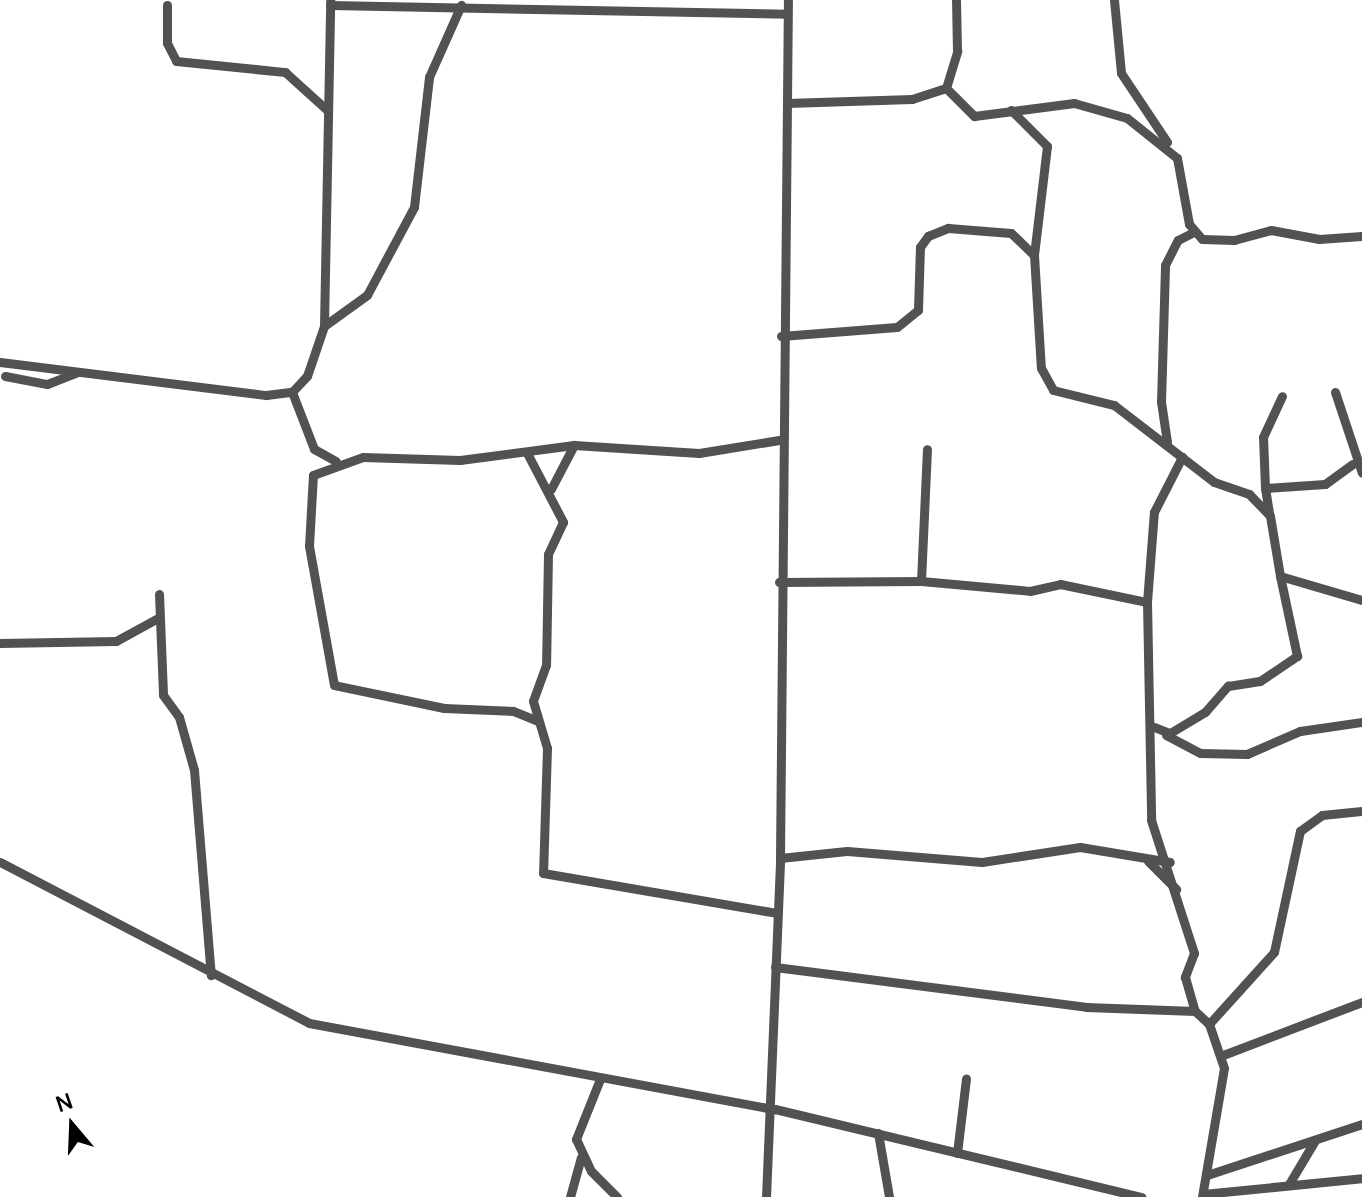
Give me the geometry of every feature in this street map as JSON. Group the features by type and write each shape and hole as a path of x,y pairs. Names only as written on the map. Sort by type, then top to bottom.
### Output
{"street":[{"path":"766,1197 775,1109 775,967 780,858 779,440 788,0"},
{"path":"946,88 957,51 956,0"},
{"path":"1114,0 1121,73 1171,148 1194,232"},
{"path":"292,392 316,360 324,326 330,2 787,14"},
{"path":"167,5 167,43 176,61 285,72 327,110"},
{"path":"324,326 367,295 414,207 429,77 461,5"},
{"path":"787,103 912,99 946,88"},
{"path":"946,88 974,116 1091,104 1171,148"},
{"path":"1011,110 1047,146 1034,255 1045,381 1065,394 1114,405 1167,442 1214,482 1249,494 1270,516"},
{"path":"781,336 908,321 923,293 920,247 948,228 1011,233 1034,255"},
{"path":"1194,232 1216,242 1271,230 1319,239 1362,236"},
{"path":"1167,442 1161,402 1165,265 1178,240 1194,232"},
{"path":"0,362 180,389 292,392"},
{"path":"3,379 16,364"},
{"path":"3,379 47,384 79,372"},
{"path":"292,392 308,441 336,461"},
{"path":"1335,392 1353,464 1362,473"},
{"path":"1166,735 1205,712 1228,686 1260,681 1297,656 1265,488 1263,437 1282,396"},
{"path":"538,721 330,681 307,491 313,475 336,461 527,453 574,445 699,453 779,440"},
{"path":"551,489 574,445"},
{"path":"921,581 927,449"},
{"path":"527,453 551,489 563,522 546,572 546,665 533,701 547,748 543,873 777,913"},
{"path":"1182,457 1154,512 1147,602 1154,727 1151,820 1170,862 1194,953 1185,977 1195,1011 1209,1024 1223,1055 1202,1196 1362,1178"},
{"path":"1265,488 1325,484 1353,464"},
{"path":"1280,576 1362,600"},
{"path":"779,582 921,581 1030,591 1060,584 1147,602"},
{"path":"159,594 156,619 163,695 179,717 194,770 211,975"},
{"path":"0,643 116,641 156,619"},
{"path":"1154,727 1200,753 1247,754 1300,731 1362,722"},
{"path":"1209,1024 1274,952 1300,831 1322,815 1362,811"},
{"path":"780,858 847,851 982,862 1080,847 1148,861 1170,862"},
{"path":"1148,861 1176,889"},
{"path":"0,862 211,975 309,1023 775,1109 1142,1197"},
{"path":"775,967 1086,1007 1195,1011"},
{"path":"1223,1055 1362,1002"},
{"path":"570,1197 581,1157 576,1129 600,1079"},
{"path":"957,1153 966,1079"},
{"path":"1207,1175 1362,1124"},
{"path":"878,1133 889,1197"},
{"path":"1282,1197 1284,1185 1314,1142"},
{"path":"581,1157 617,1197"}]}
